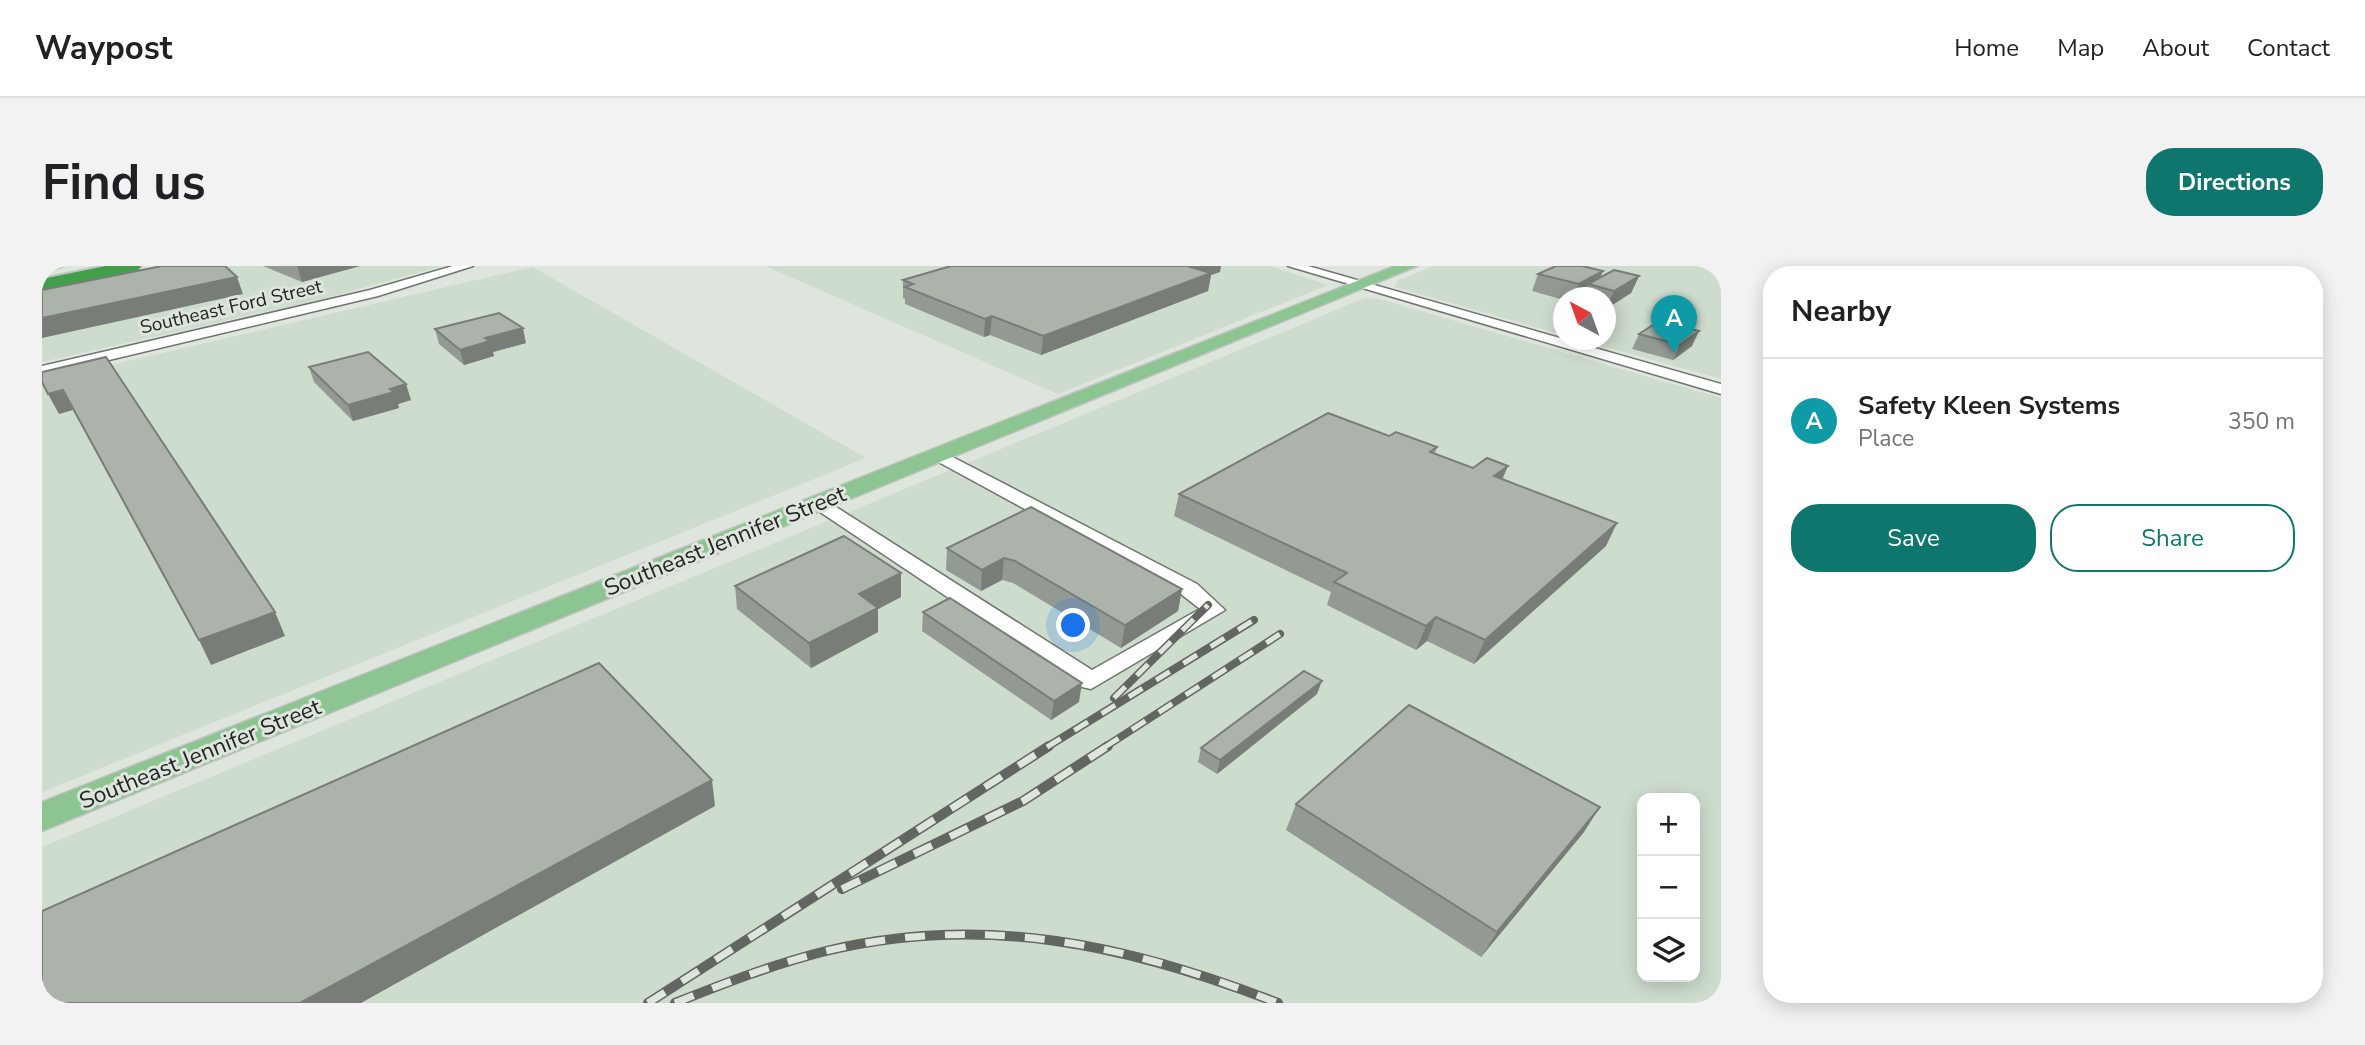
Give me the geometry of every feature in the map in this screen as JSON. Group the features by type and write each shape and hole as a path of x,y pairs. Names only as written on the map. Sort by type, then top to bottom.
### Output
{"highway":[{"path":"42,285 132,266"}],"main road":[{"name":"Southeast Jennifer Street","path":"42,817 1409,266"}],"street":[{"path":"42,269 56,266"},
{"name":"Southeast Ford Street","path":"42,370 373,293 467,266"},
{"path":"1294,266 1721,389"},
{"path":"818,504 1091,681 1214,610 1189,589 939,454"}],"shaded area":[{"path":"187,266 442,266 322,299 42,362 42,299"},
{"path":"765,266 1270,266 1328,285 1058,394"},
{"path":"1434,266 1721,266 1721,379 1616,350 1616,287 1553,287 1553,332 1395,287 1397,281"},
{"path":"533,267 866,458 42,792 42,381"},
{"path":"1365,298 1379,299 1721,398 1721,1003 42,1003 42,847"}],"building":[{"path":"162,266 225,266 237,277 42,318 42,290"},
{"path":"951,266 1193,266 1190,267 1211,273 1043,336 992,316 985,319 905,287 913,284 903,280"},
{"path":"1556,266 1582,266 1603,271 1579,284 1538,274"},
{"path":"1614,270 1639,276 1616,290 1616,287 1588,284"},
{"path":"499,313 523,328 485,338 490,341 460,350 435,329"},
{"path":"1659,321 1699,331 1680,345 1639,334"},
{"path":"368,352 406,384 390,389 394,392 348,405 309,367"},
{"path":"106,357 275,612 199,640 63,390 48,394 42,382 42,372"},
{"path":"1328,413 1389,436 1396,432 1437,447 1430,452 1473,468 1487,458 1508,466 1494,476 1617,523 1485,640 1436,617 1426,626 1334,582 1347,573 1179,494"},
{"path":"1031,507 1182,589 1125,625 1015,561 1004,558 982,570 947,548"},
{"path":"844,536 901,573 859,594 878,608 809,643 735,586"},
{"path":"950,598 1082,683 1054,701 923,612"},
{"path":"599,663 712,780 300,1003 42,1003 42,911"},
{"path":"1304,671 1322,681 1220,760 1201,748"},
{"path":"1409,705 1600,807 1497,932 1296,804"}],"railway":[{"path":"1114,698 1208,605"},
{"path":"1047,747 1254,620"},
{"path":"1105,747 1280,634"},
{"path":"648,1003 1049,746"},
{"path":"842,889 1023,801 1108,746"},
{"path":"675,1003 731,981 826,951 885,940 943,935 1000,935 1112,951 1167,965 1278,1003"}],"place":[{"name":"Safety Kleen Systems","path":"1674,353"}]}
